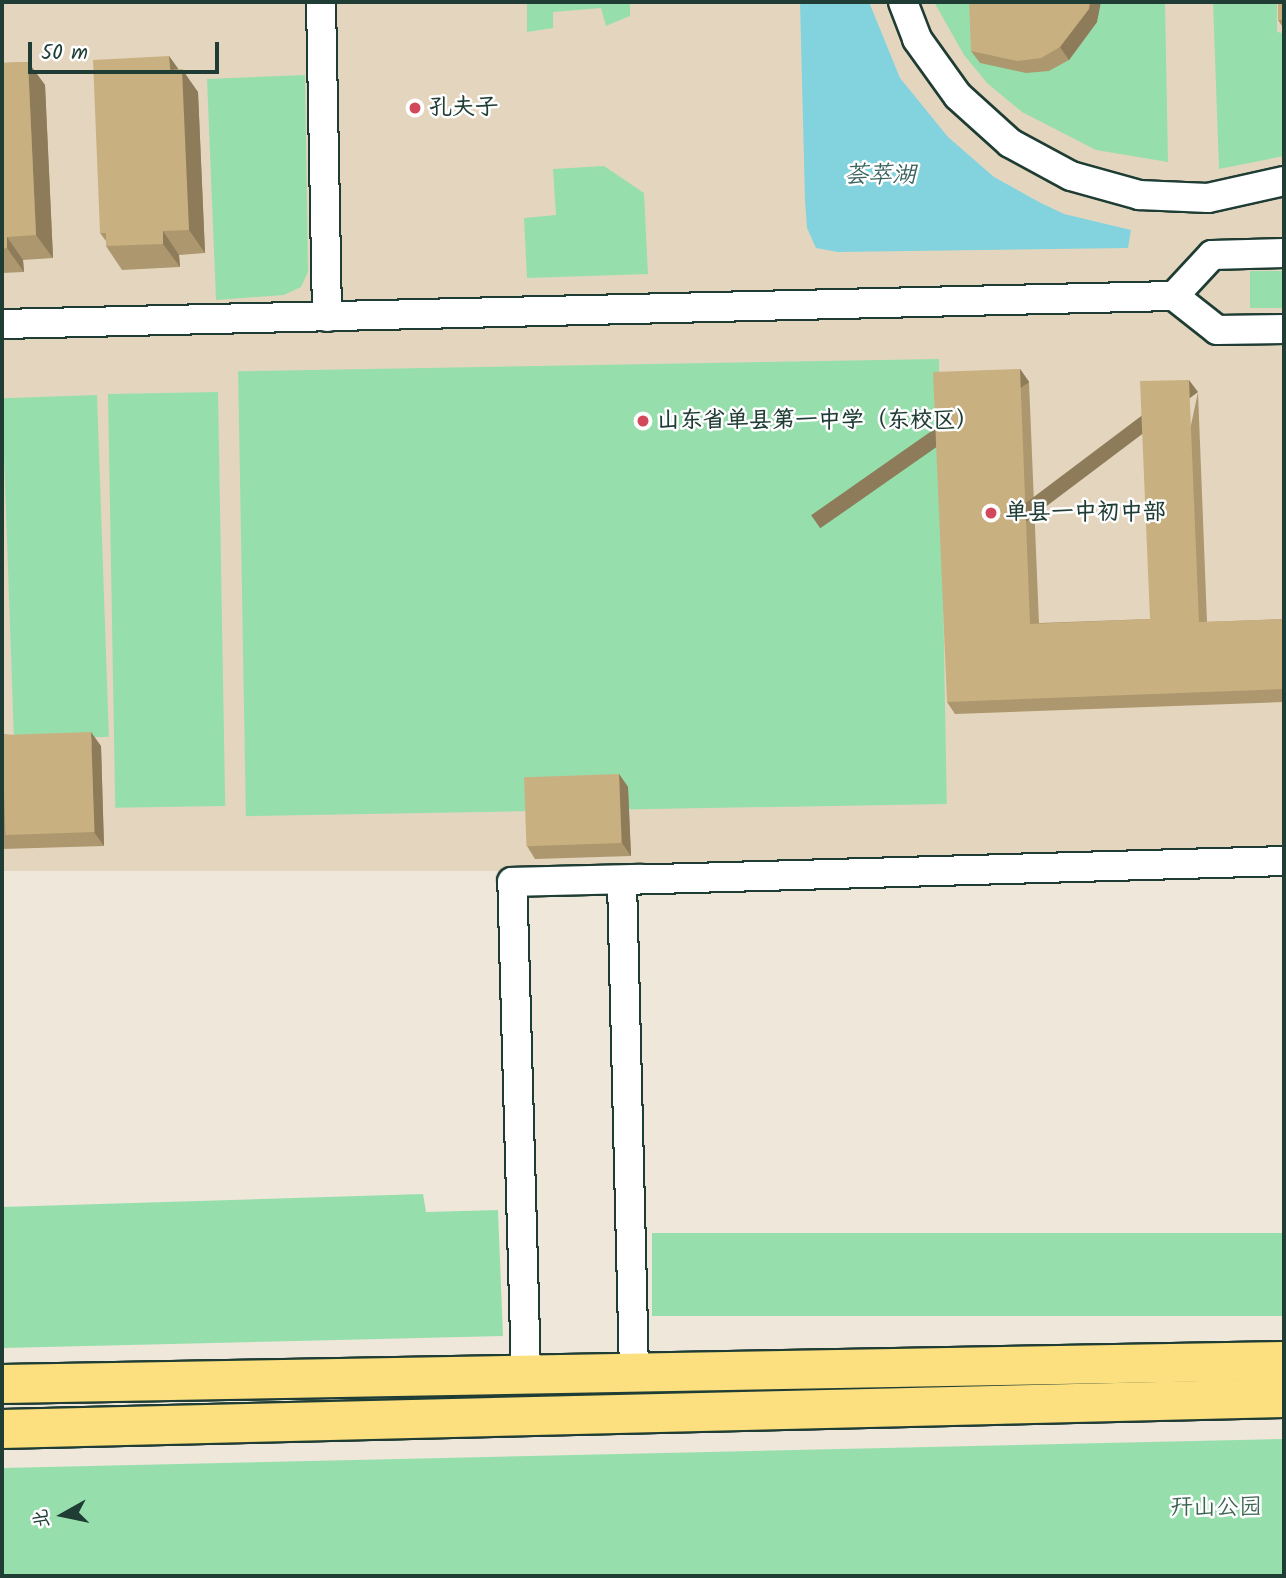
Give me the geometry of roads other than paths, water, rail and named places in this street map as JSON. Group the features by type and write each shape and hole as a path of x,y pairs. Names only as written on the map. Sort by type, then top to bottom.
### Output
{"main road":[{"path":"2,1384 1284,1362"},
{"path":"2,1429 1284,1398"}],"street":[{"path":"321,2 327,317"},
{"path":"903,2 917,39 958,96 1010,143 1071,176 1139,195 1208,198 1284,181"},
{"path":"1174,296 1212,256 1284,253"},
{"path":"2,324 1174,296 1217,330 1284,329"},
{"path":"526,1373 512,882 1284,861"},
{"path":"634,1372 622,880 639,879"}],"water":[{"name":"荟萃湖","path":"800,2 869,2 900,78 948,137 994,177 1039,202 1064,214 1131,230 1128,248 838,252 816,248 807,228 805,201"}],"place":[{"name":"孔夫子","path":"415,108"},
{"name":"山东省单县第一中学（东校区）","path":"643,421"},
{"name":"单县一中初中部","path":"991,513"}],"park label":[{"name":"幵山公园","path":"1216,1508"}]}
